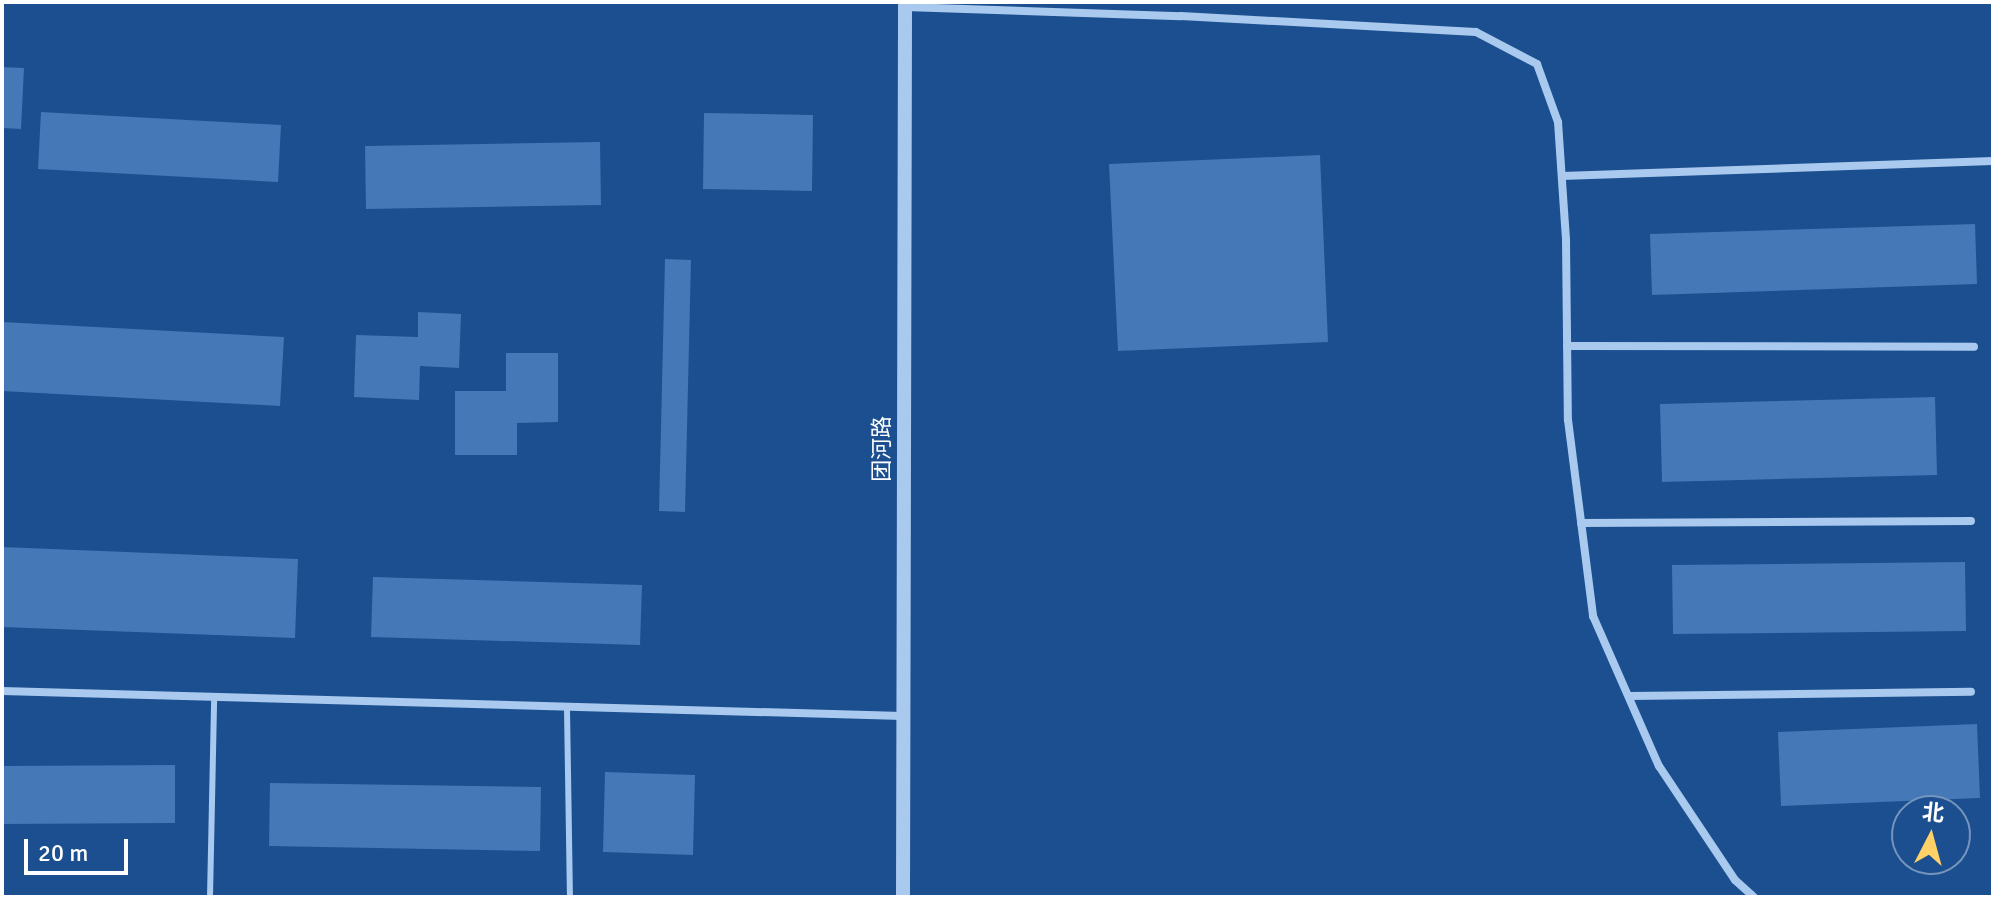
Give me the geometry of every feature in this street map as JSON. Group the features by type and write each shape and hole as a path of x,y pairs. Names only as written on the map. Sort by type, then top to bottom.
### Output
{"street":[{"path":"905,4 1476,32 1537,64 1558,122 1568,420 1593,616 1659,766 1735,880 1754,897"},
{"name":"团河路","path":"903,897 905,4"},
{"path":"1562,176 1993,161"},
{"path":"1567,346 1974,347"},
{"path":"1581,523 1971,521"},
{"path":"2,691 903,716"},
{"path":"1629,696 1971,692"}],"lane":[{"path":"210,897 214,698"},
{"path":"567,709 570,897"}],"building":[{"path":"2,67 24,68 21,129 2,128"},
{"path":"41,112 281,125 278,182 38,169"},
{"path":"704,113 813,115 812,191 703,189"},
{"path":"600,142 601,205 366,209 365,146"},
{"path":"1320,155 1328,342 1118,351 1109,164"},
{"path":"1975,224 1977,284 1652,295 1650,234"},
{"path":"665,259 691,260 685,512 659,511"},
{"path":"418,312 461,314 459,368 420,366 419,400 354,397 356,335 418,337"},
{"path":"2,322 284,337 280,406 2,391"},
{"path":"506,353 558,353 558,422 517,423 517,455 455,455 455,391 506,391"},
{"path":"1935,397 1937,475 1662,482 1660,404"},
{"path":"2,547 298,559 295,638 2,627"},
{"path":"1965,562 1966,631 1673,634 1672,565"},
{"path":"373,577 642,585 640,645 371,637"},
{"path":"1977,724 1980,798 1971,798 1971,795 1891,795 1891,802 1781,806 1778,732"},
{"path":"175,765 175,823 2,824 2,766"},
{"path":"605,772 695,775 693,855 603,852"},
{"path":"270,783 541,787 540,851 269,846"}]}
